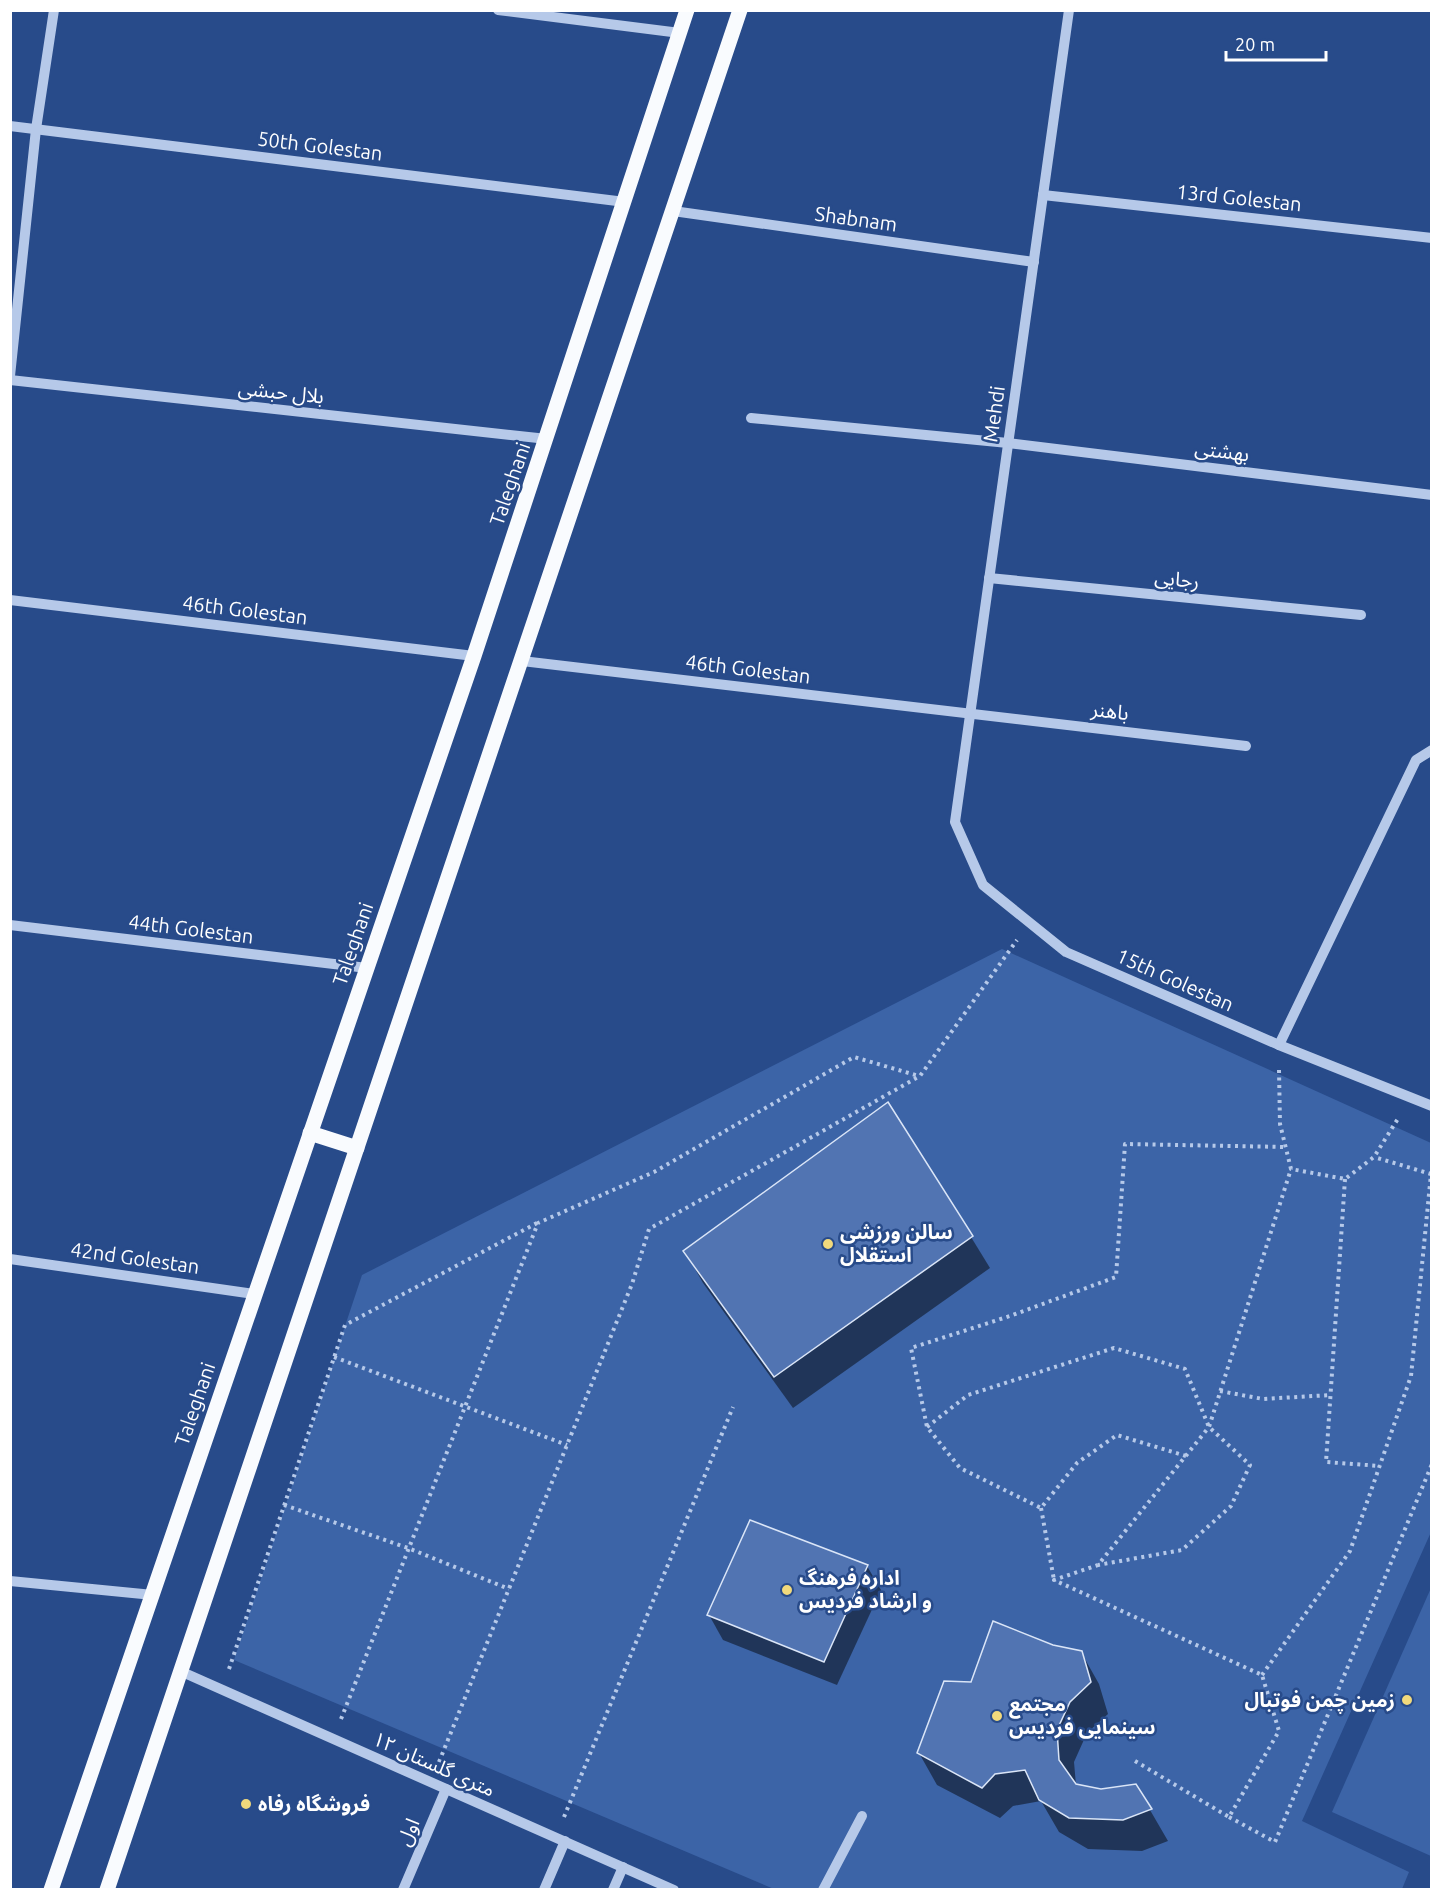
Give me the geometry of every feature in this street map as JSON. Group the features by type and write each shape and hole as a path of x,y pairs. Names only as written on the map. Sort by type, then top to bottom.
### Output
{"main road":[{"name":"Taleghani","path":"51,1890 474,656 687,10"},
{"path":"107,1890 740,10"},
{"path":"310,1134 357,1148"}],"street":[{"path":"10,378 36,129 54,10"},
{"path":"498,10 680,33"},
{"name":"Mehdi","path":"955,822 1069,10"},
{"name":"50th Golestan","path":"10,126 625,202"},
{"name":"13rd Golestan","path":"1043,195 1431,238"},
{"name":"Shabnam","path":"673,211 1034,262"},
{"name":"بلال حبشی","path":"10,378 547,439"},
{"name":"بهشتی","path":"751,418 1008,443 1431,495"},
{"name":"رجایی","path":"989,578 1361,615"},
{"name":"46th Golestan","path":"10,600 474,656"},
{"name":"46th Golestan","path":"522,661 970,713"},
{"name":"باهنر","path":"970,713 1245,746"},
{"path":"1279,1045 1416,760 1431,750"},
{"name":"15th Golestan","path":"955,822 983,885 1066,952 1279,1045 1431,1106"},
{"name":"44th Golestan","path":"10,925 368,968"},
{"name":"42nd Golestan","path":"10,1259 254,1294"},
{"path":"10,1581 153,1595"},
{"name":"۱۲ متری گلستان","path":"180,1671 674,1890"},
{"name":"اول","path":"403,1890 446,1789"},
{"path":"823,1890 862,1816"},
{"path":"544,1890 560,1839"},
{"path":"613,1890 622,1867"}],"path":[{"path":"431,1782 632,1284 649,1229 920,1076 1030,922"},
{"path":"1098,1565 1209,1427 1291,1169 1280,1124 1279,1045"},
{"path":"222,1689 345,1325 538,1223 654,1172 854,1057 920,1076"},
{"path":"1291,1169 1345,1179 1374,1157 1411,1098"},
{"path":"1041,1508 960,1468 927,1427 911,1348 1010,1316 1116,1277 1125,1144 1286,1147"},
{"path":"1262,1675 1350,1551 1411,1376 1431,1173 1374,1157"},
{"path":"1345,1179 1326,1461 1380,1467"},
{"path":"333,1739 538,1223"},
{"path":"927,1427 968,1395 1114,1348 1185,1369 1209,1427 1250,1465 1231,1506 1182,1550 1098,1565 1054,1580"},
{"path":"334,1357 567,1445"},
{"path":"1220,1391 1263,1399 1331,1395"},
{"path":"560,1839 733,1407"},
{"path":"1054,1580 1041,1508 1077,1462 1117,1435 1186,1455"},
{"path":"1135,1761 1275,1842 1431,1464"},
{"path":"284,1505 408,1548 509,1589"},
{"path":"1054,1580 1262,1675 1279,1731 1229,1817"}],"shaded area":[{"path":"1002,949 1431,1143 1431,1532 1302,1821 1409,1872 1402,1889 774,1889 234,1660 362,1275"},
{"name":"زمین چمن فوتبال","path":"1431,1588 1431,1856 1332,1812"}],"building":[{"name":"سالن ورزشی استقلال","path":"888,1102 973,1236 774,1377 683,1251"},
{"name":"اداره فرهنگ و ارشاد فردیس","path":"750,1520 868,1565 824,1662 707,1615"},
{"name":"مجتمع سینمایی فردیس","path":"993,1621 1053,1645 1082,1651 1091,1682 1070,1702 1057,1730 1059,1760 1076,1784 1101,1789 1136,1784 1152,1809 1123,1820 1069,1818 1039,1800 1025,1770 995,1774 982,1788 917,1753 944,1681 971,1682"}],"place":[{"name":"سالن ورزشی استقلال","path":"828,1244"},
{"name":"اداره فرهنگ و ارشاد فردیس","path":"787,1590"},
{"name":"زمین چمن فوتبال","path":"1407,1700"},
{"name":"مجتمع سینمایی فردیس","path":"997,1716"},
{"name":"فروشگاه رفاه","path":"246,1804"}]}
